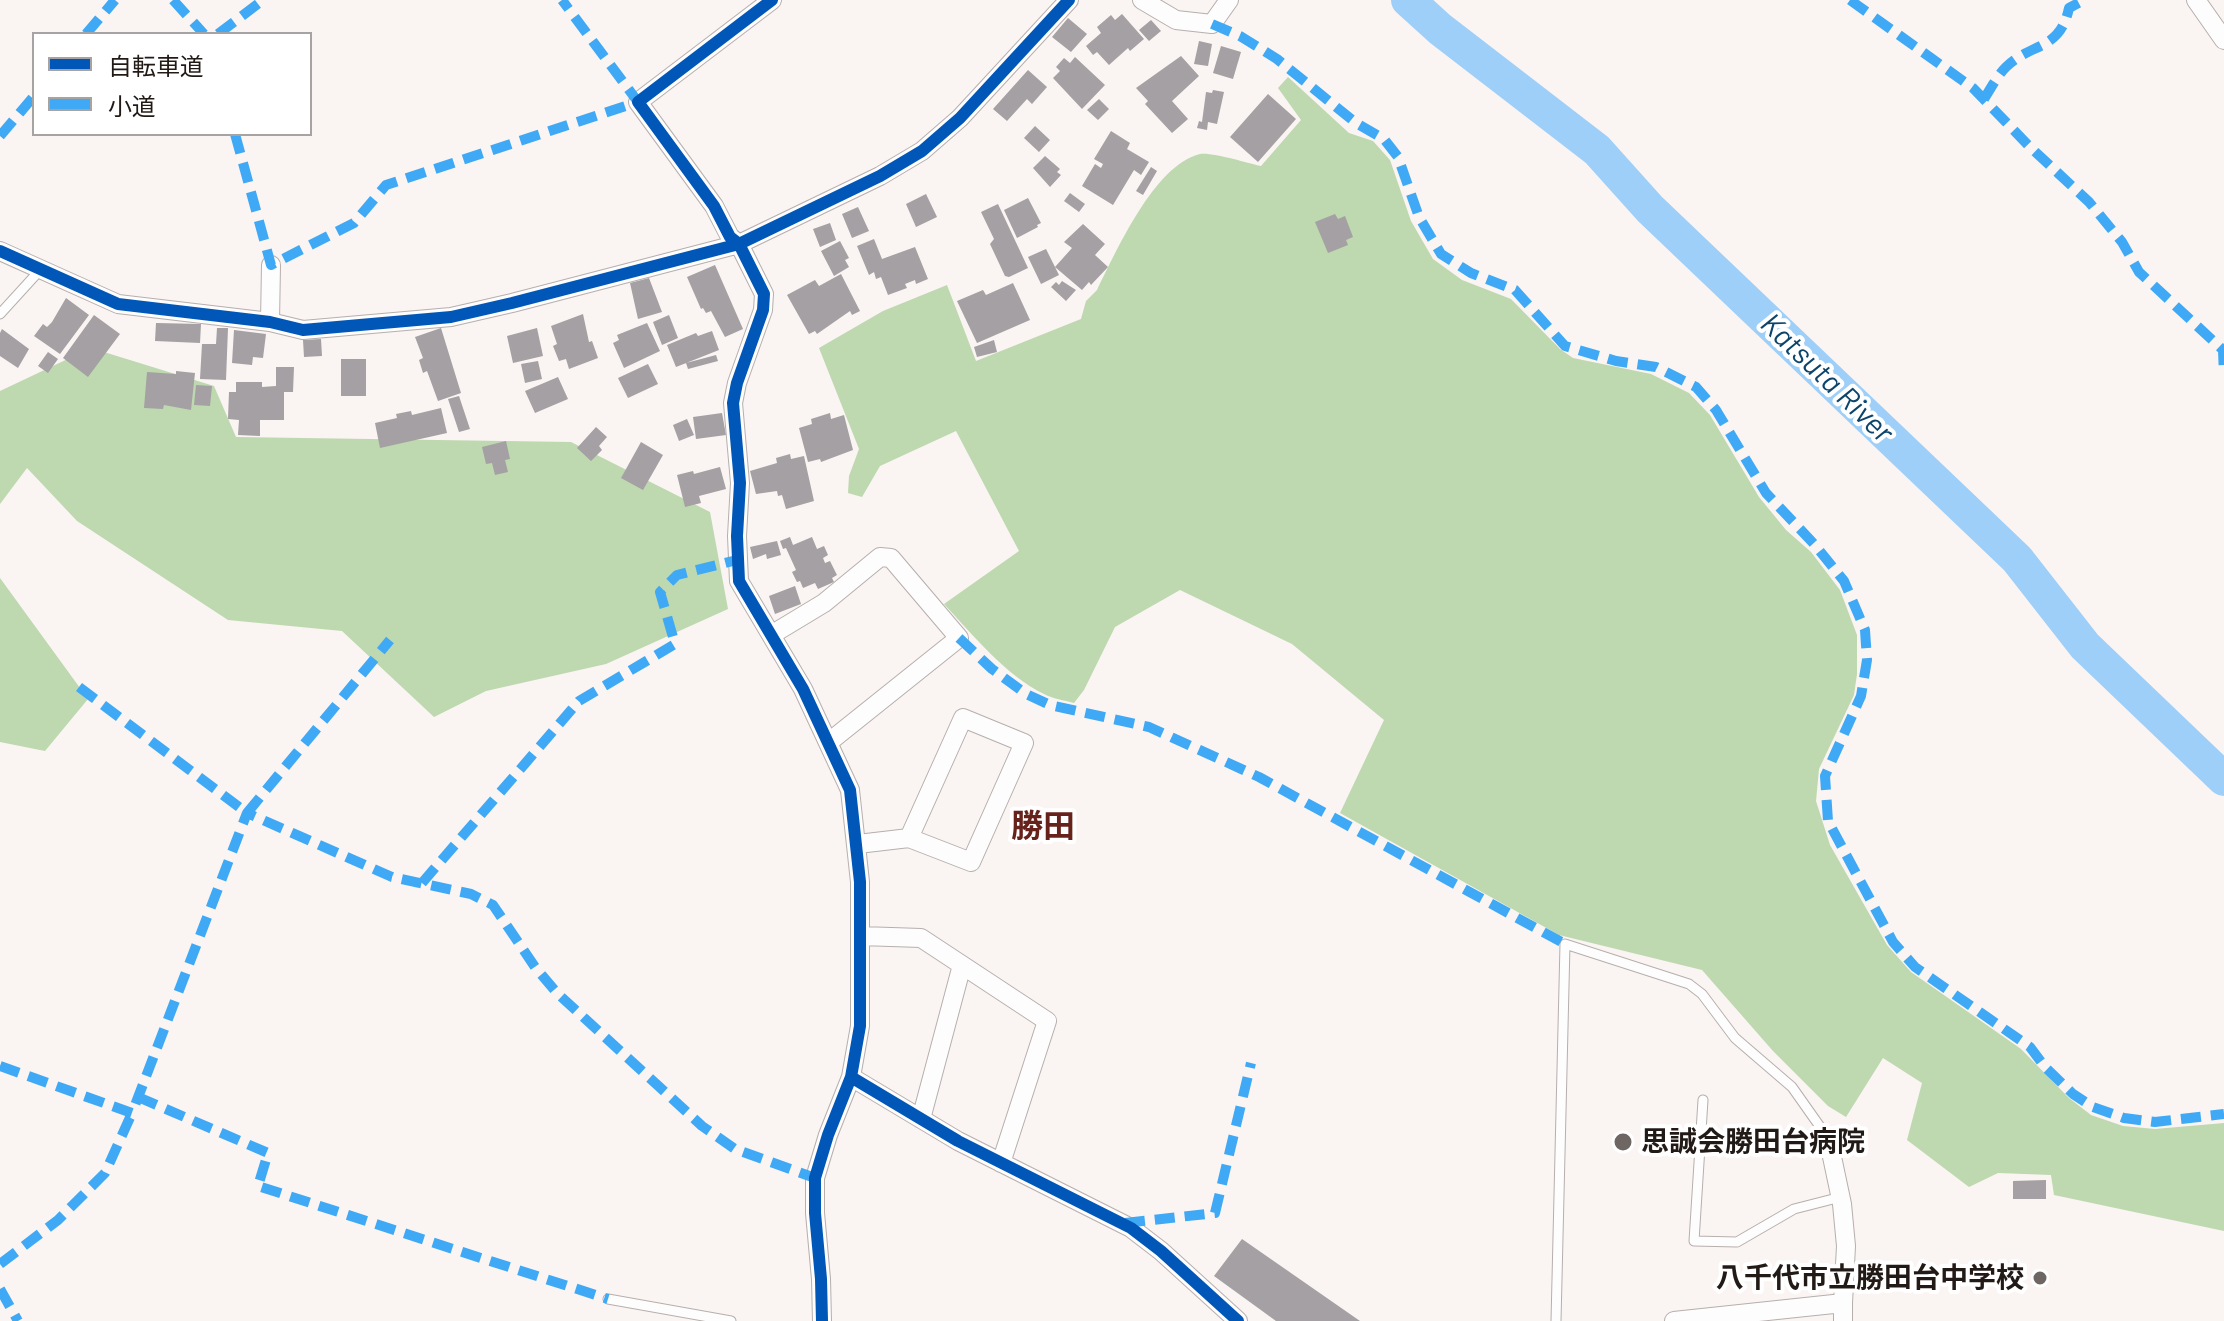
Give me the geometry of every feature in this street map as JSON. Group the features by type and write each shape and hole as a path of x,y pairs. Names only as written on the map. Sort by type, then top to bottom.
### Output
{"street":[{"path":"772,0 638,102 714,206 730,237 739,244 764,294 763,310 733,403 740,483 739,581 803,689 850,790 858,844 860,1026 851,1077 815,1178 822,1321"},
{"path":"0,251 118,304 270,322 303,330 451,317 739,244 880,176 922,151 997,81 1069,0"},
{"path":"1142,0 1176,20 1212,24 1229,0"},
{"path":"2196,0 2224,40"},
{"path":"270,322 271,265"},
{"path":"771,635 824,603 880,557 891,558 959,638 829,742"},
{"path":"858,844 909,838 971,862 1024,743 963,718 909,838"},
{"path":"861,936 921,938 1047,1021 1001,1163"},
{"path":"921,1119 962,965"},
{"path":"851,1077 1001,1163 1131,1228 1238,1321"},
{"path":"1674,1321 1843,1312 1846,1246 1841,1197 1828,1138"}],"lane":[{"path":"0,314 41,269"},
{"path":"1556,1321 1565,944 1689,984 1702,994 1735,1038 1792,1087 1828,1138"},
{"path":"1703,1100 1694,1241 1737,1242 1794,1209 1841,1197"},
{"path":"608,1299 731,1321"}],"green space":[{"path":"1288,77 1349,133 1373,141 1390,160 1411,221 1433,259 1462,280 1511,299 1560,349 1573,358 1651,374 1689,393 1710,415 1759,497 1786,530 1811,552 1840,590 1857,635 1854,695 1819,769 1816,801 1830,845 1887,945 1911,972 2021,1049 2069,1098 2091,1115 2123,1126 2155,1129 2224,1123 2224,1231 2054,1195 2051,1175 1998,1173 1969,1187 1907,1140 1922,1083 1883,1058 1846,1117 1828,1106 1773,1051 1702,970 1559,935 1340,813 1384,720 1292,644 1180,590 1115,627 1084,690 1074,703 1051,697 1030,686 990,654 944,604 1019,551 956,431 880,466 862,497 848,493 849,476 859,449 819,348 883,311 947,285 976,361 1081,319 1086,301 1097,290 1138,212 1167,175 1183,161 1200,154 1261,166 1301,120 1278,88"},
{"path":"91,348 214,386 236,437 571,442 710,512 728,609 606,664 486,691 434,717 342,631 228,620 77,521 27,468 0,504 0,391"},
{"path":"0,578 88,699 45,751 0,742"}],"building":[{"path":"1122,14 1144,39 1109,65 1097,52 1093,55 1086,46 1101,33 1097,27 1111,15 1115,20"},
{"path":"1068,18 1087,34 1071,52 1052,37"},
{"path":"1151,20 1161,31 1149,41 1139,30"},
{"path":"1199,41 1212,44 1208,66 1194,64"},
{"path":"1221,46 1241,52 1233,79 1213,73"},
{"path":"1181,56 1199,76 1172,101 1188,119 1172,133 1145,104 1148,101 1136,88"},
{"path":"1075,57 1105,85 1082,109 1053,78 1060,71 1056,67 1064,58 1070,63"},
{"path":"1028,70 1047,87 1032,104 1027,99 1007,121 993,109"},
{"path":"1213,90 1224,92 1217,124 1208,122 1207,130 1197,128 1199,121 1202,122 1206,92 1212,93"},
{"path":"1268,94 1296,119 1258,162 1230,137"},
{"path":"1099,99 1109,109 1098,120 1087,110"},
{"path":"1035,126 1050,140 1039,152 1024,138"},
{"path":"1111,131 1130,143 1127,149 1149,162 1141,175 1134,170 1113,205 1082,186 1095,164 1101,168 1103,164 1094,159"},
{"path":"1045,156 1060,169 1057,172 1061,175 1050,187 1033,168"},
{"path":"1151,167 1157,171 1143,195 1136,191"},
{"path":"1070,193 1085,204 1079,212 1064,201"},
{"path":"926,194 937,217 916,227 906,204"},
{"path":"1028,198 1041,223 1017,238 1004,210"},
{"path":"998,204 1028,268 1009,277 1005,276 990,244 994,239 981,212"},
{"path":"858,207 869,231 852,238 842,214"},
{"path":"1335,214 1338,219 1345,216 1353,237 1346,240 1348,245 1328,253 1315,222"},
{"path":"830,223 836,240 820,247 813,229"},
{"path":"1083,224 1105,244 1095,255 1108,267 1082,290 1055,267 1072,248 1064,242"},
{"path":"874,239 882,259 915,247 928,279 905,284 907,288 888,295 881,277 876,279 874,272 869,275 857,246"},
{"path":"840,241 849,258 845,260 849,267 834,276 821,251"},
{"path":"1046,249 1059,275 1041,284 1028,257"},
{"path":"715,265 743,329 725,337 711,311 706,313 701,309 687,277"},
{"path":"841,274 860,311 852,315 850,311 817,334 815,331 809,334 787,295 815,280 819,286"},
{"path":"649,278 662,312 638,319 630,283"},
{"path":"1062,281 1076,290 1066,301 1051,287"},
{"path":"1013,283 1030,320 977,343 957,301 983,290 986,295"},
{"path":"66,298 89,315 60,354 34,336 43,324 47,327 52,322"},
{"path":"583,314 589,342 592,341 598,358 569,369 566,359 559,361 553,346 557,344 551,326"},
{"path":"94,315 120,334 88,377 63,358"},
{"path":"669,315 678,338 662,345 653,322"},
{"path":"156,323 201,324 200,343 155,341"},
{"path":"647,323 660,351 624,368 613,343 619,340 617,335"},
{"path":"217,328 228,328 226,380 200,379 202,344 216,344"},
{"path":"441,328 461,393 438,401 427,371 423,373 419,360 423,358 415,337"},
{"path":"537,328 543,356 513,363 507,336"},
{"path":"2,329 29,349 18,368 0,356"},
{"path":"234,330 266,334 263,358 253,357 252,365 232,363"},
{"path":"712,331 719,350 676,367 667,345 696,333 698,336"},
{"path":"321,339 322,356 304,357 303,340"},
{"path":"994,340 997,352 977,357 974,347"},
{"path":"48,352 58,359 48,373 38,366"},
{"path":"716,355 718,361 688,369 686,363"},
{"path":"341,359 366,359 366,396 341,396"},
{"path":"538,361 542,379 525,383 521,364"},
{"path":"648,364 658,384 628,398 618,378"},
{"path":"276,367 294,367 293,392 284,392 284,420 260,420 260,436 238,435 239,420 228,419 229,392 236,392 236,382 262,382 262,387 276,386"},
{"path":"176,371 195,373 191,410 164,405 163,409 144,408 147,372 176,374"},
{"path":"558,377 568,399 535,413 525,391"},
{"path":"196,385 212,386 210,406 194,405"},
{"path":"459,396 470,429 459,432 448,399"},
{"path":"441,408 447,433 380,448 375,423 397,418 396,414 411,411 412,415"},
{"path":"722,413 726,435 696,439 693,417"},
{"path":"830,413 831,419 844,415 853,450 821,462 820,459 808,462 799,428 812,424 811,419"},
{"path":"687,419 694,435 679,441 673,425"},
{"path":"596,427 607,437 599,446 602,450 591,461 577,448"},
{"path":"506,441 510,459 505,460 508,472 495,475 492,463 486,464 482,447"},
{"path":"641,442 663,455 643,490 621,478"},
{"path":"790,454 791,459 804,456 814,501 786,509 782,495 778,496 777,491 756,494 750,471 777,463 776,458"},
{"path":"720,467 726,489 699,496 701,503 685,507 677,475"},
{"path":"790,537 793,545 812,537 817,549 824,546 828,555 823,558 825,563 830,561 837,575 832,578 834,582 818,589 815,583 803,588 800,581 797,582 792,572 796,570 780,541"},
{"path":"777,541 781,555 767,559 766,554 753,559 750,547"},
{"path":"795,586 801,604 775,614 769,596"},
{"path":"2046,1180 2046,1199 2013,1199 2013,1181"},
{"path":"1242,1239 1360,1321 1276,1321 1214,1276"}],"waterway":[{"name":"Katsuta River","path":"1408,0 1440,29 1597,150 1650,209 2017,559 2085,646 2224,779"}],"marked path":[{"path":"88,32 115,0"},
{"path":"173,0 202,32"},
{"path":"221,32 263,0"},
{"path":"236,136 271,265 354,223 386,185 638,102 562,0"},
{"path":"1850,0 1973,88 2089,202 2122,242 2139,272 2223,350 2224,375"},
{"path":"1984,99 2006,67 2052,39 2065,22 2069,8 2084,0"},
{"path":"1212,24 1240,36 1277,59 1356,123 1384,139 1398,157 1419,217 1441,254 1471,273 1515,290 1565,346 1616,361 1656,367 1696,387 1716,410 1766,493 1844,581 1865,630 1867,660 1861,696 1825,776 1828,821 1893,942 1915,967 2030,1047 2045,1067 2073,1094 2093,1107 2124,1118 2155,1122 2224,1114"},
{"path":"0,136 32,98"},
{"path":"422,883 579,701 675,644 660,592 677,575 737,560"},
{"path":"959,638 992,669 1026,694 1050,705 1149,727 1259,777 1565,944"},
{"path":"79,687 247,813 390,640"},
{"path":"0,1066 132,1113 247,813 392,877 471,894 493,905 535,967 557,993 702,1126 735,1149 815,1178"},
{"path":"1125,1223 1215,1213 1251,1063"},
{"path":"138,1097 268,1153 258,1186 608,1299"},
{"path":"0,1264 58,1220 105,1173 132,1113"},
{"path":"0,1289 18,1321"}],"cycle path":[{"path":"772,0 638,102 714,206 730,237 739,244 764,294 763,310 733,403 740,483 737,536 739,581 803,689 850,790 860,882 860,1026 851,1077 815,1178 822,1321"},
{"path":"0,251 118,304 270,322 303,330 451,317 512,303 739,244 880,176 922,151 960,118 1069,0"},
{"path":"851,1077 958,1141 1131,1228 1238,1321"}],"place":[{"name":"思誠会勝田台病院","path":"1623,1142"},
{"name":"八千代市立勝田台中学校","path":"2040,1278"}],"district":[{"name":"勝田","path":"1043,826"}]}
